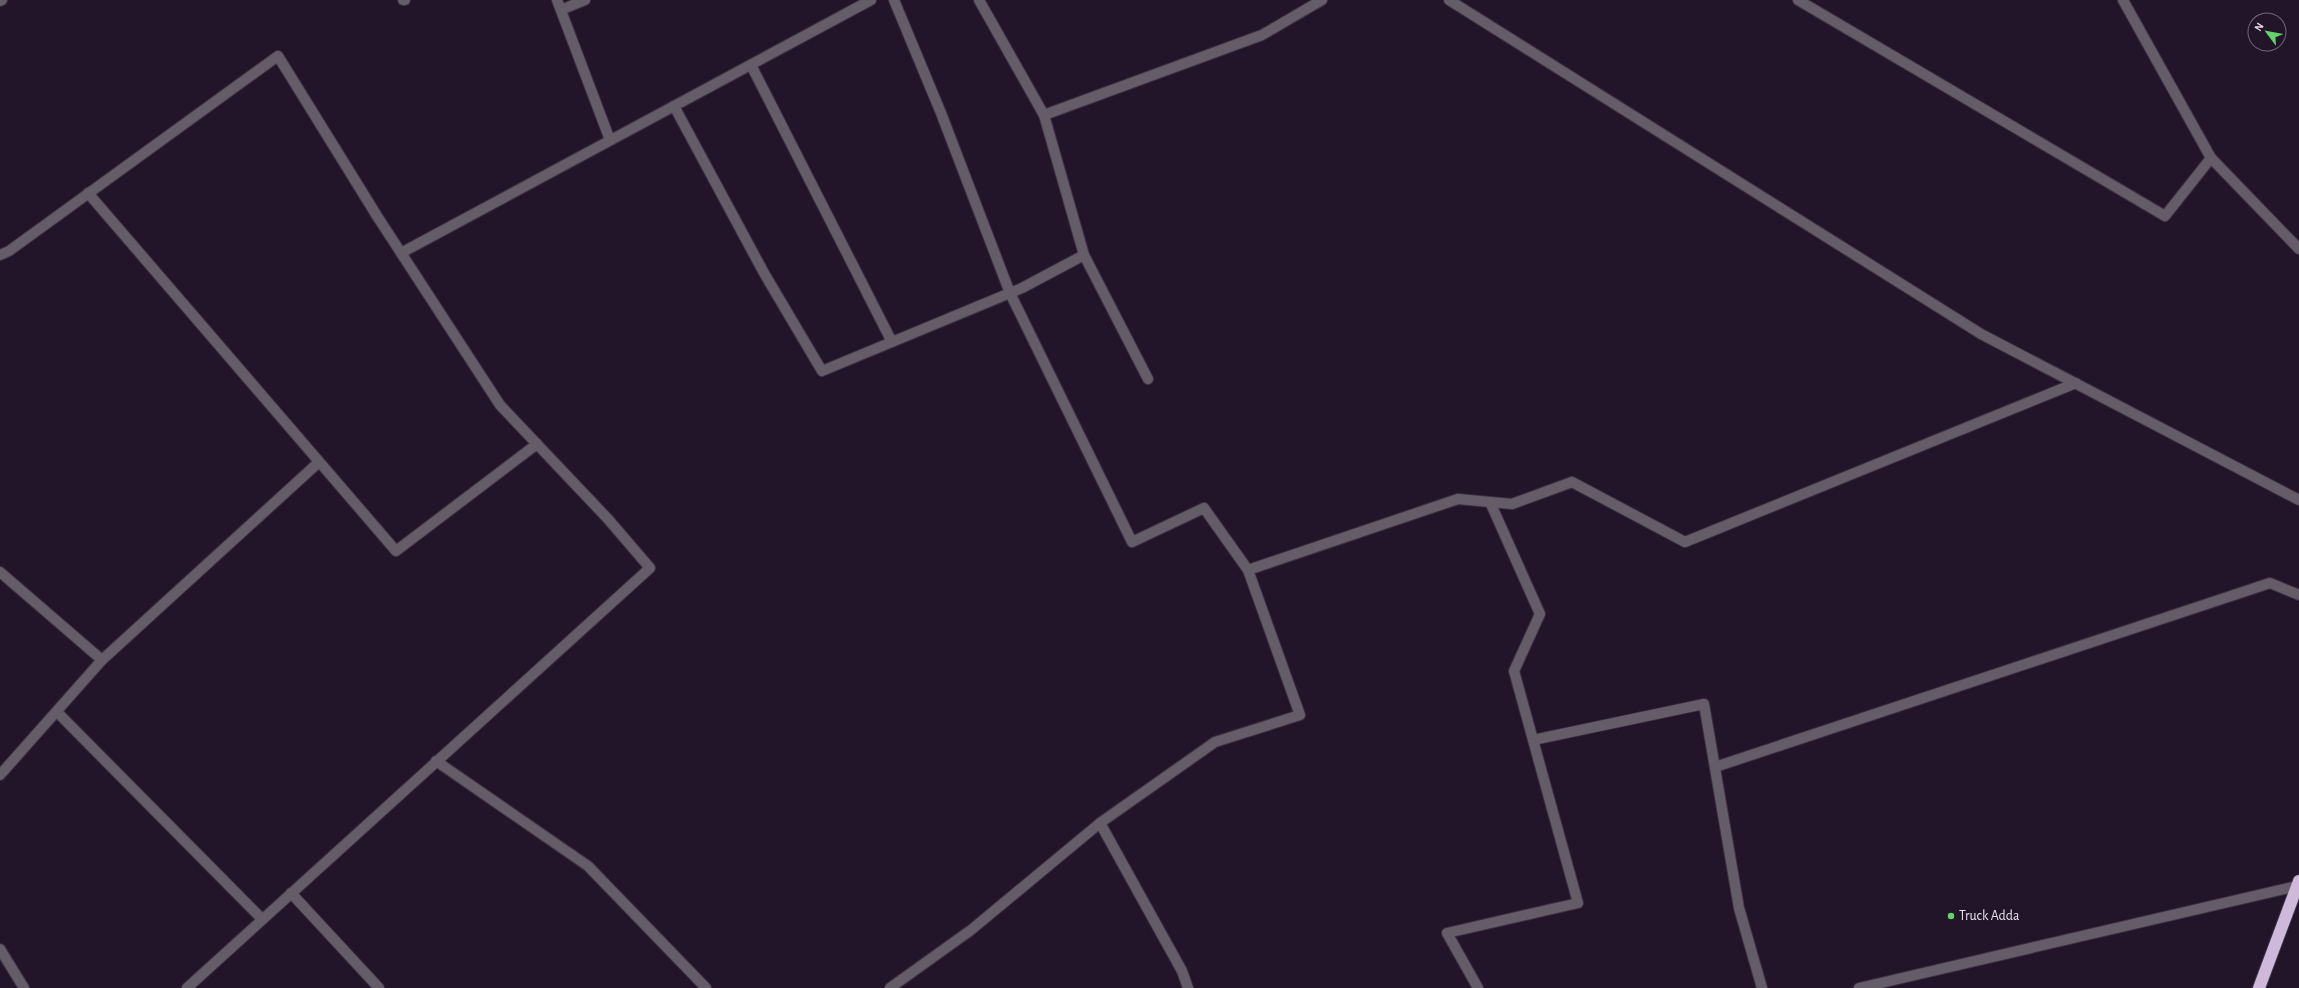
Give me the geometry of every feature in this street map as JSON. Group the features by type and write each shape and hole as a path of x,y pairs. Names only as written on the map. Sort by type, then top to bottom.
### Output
{"highway":[{"path":"2259,988 2298,884"}],"street":[{"path":"557,0 610,140"},
{"path":"561,10 585,0"},
{"path":"401,253 871,0"},
{"path":"890,988 971,930 1100,823 1215,742 1300,715 1248,570 1204,508 1132,542 1010,294 941,113 894,0"},
{"path":"979,0 1044,115 1084,255 1148,379"},
{"path":"1044,115 1262,35 1322,0"},
{"path":"1449,0 1981,334 2299,500"},
{"path":"1798,0 2165,216 2211,158"},
{"path":"2123,0 2211,158 2299,249"},
{"path":"0,255 10,251 278,56 401,253 500,405 608,519 650,568 187,988"},
{"path":"751,65 892,342"},
{"path":"674,106 764,272 822,371 1010,294 1084,255"},
{"path":"88,194 396,551 537,444"},
{"path":"1248,570 1458,499 1512,504 1572,482 1685,542 2076,384"},
{"path":"0,775 102,660 319,462"},
{"path":"1478,988 1446,933 1578,903 1514,671 1540,614 1490,502"},
{"path":"0,572 102,660"},
{"path":"1715,767 2270,583 2299,595"},
{"path":"1533,740 1704,704 1739,908 1762,988"},
{"path":"57,712 262,919"},
{"path":"436,761 588,866 706,988"},
{"path":"1100,823 1182,971 1188,988"},
{"path":"1859,988 2298,884"},
{"path":"291,893 379,988"},
{"path":"0,949 24,988"}],"place":[{"name":"Truck Adda","path":"1951,916"}]}
